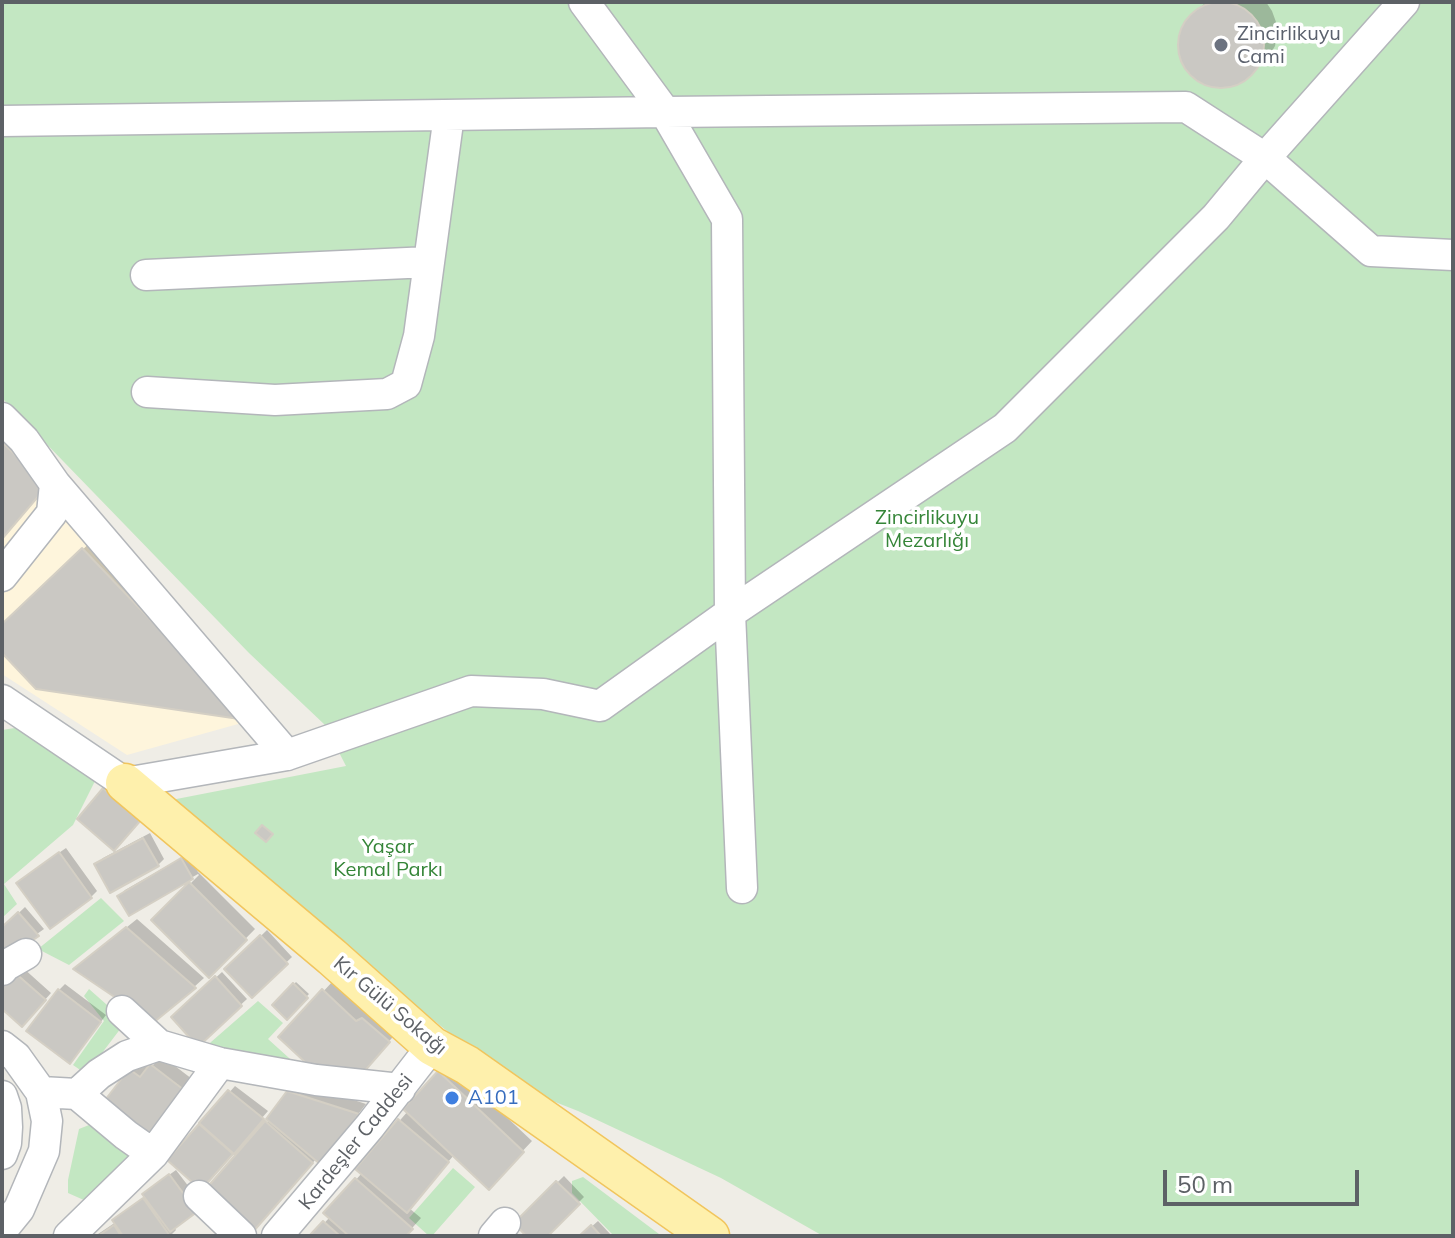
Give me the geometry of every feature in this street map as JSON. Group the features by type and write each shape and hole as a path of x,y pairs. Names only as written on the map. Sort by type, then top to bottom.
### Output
{"main road":[{"name":"Kır Gülü Sokağı","path":"125,783 332,957 432,1046 467,1065 710,1236"}],"street":[{"path":"584,2 665,112 727,219 730,613 742,888"},
{"path":"5,707 125,783 287,755 471,691 543,694 600,706 730,613 1005,428 1216,217 1404,2"},
{"path":"2,121 1186,107 1265,158 1371,251 1453,255"},
{"path":"147,392 275,400 387,394 406,384 419,336 449,115"},
{"path":"146,275 429,262"},
{"path":"2,418 24,440 55,484 287,755"},
{"path":"2,576 52,513 55,484"},
{"path":"122,1011 159,1045 220,1063 316,1080 400,1089"},
{"path":"77,1094 99,1074 127,1056 159,1045"},
{"path":"2,1046 16,1057 41,1092 47,1121 44,1151 19,1209 2,1230"},
{"name":"Kardeşler Caddesi","path":"277,1236 432,1046"},
{"path":"69,1236 153,1154 220,1063"},
{"path":"41,1092 77,1094 153,1154"},
{"path":"2,1096 7,1127 2,1154"},
{"path":"2,1162 36,1170"},
{"path":"199,1196 241,1236"}],"shaded area":[{"path":"2,433 73,496 274,714 127,755 2,674"}],"green space":[{"name":"Zincirlikuyu Mezarlığı","path":"2,2 1453,2 1453,1236 823,1236 721,1178 578,1111 517,1087 161,802 346,766 325,725 249,653 2,398"},
{"path":"21,727 95,781 73,825 4,884 17,904 2,918 2,730"},
{"path":"101,898 124,921 69,965 38,949"},
{"path":"89,989 115,1012 121,1028 86,1074 73,1065 104,1021 84,996"},
{"path":"258,1001 283,1023 268,1039 299,1067 203,1049"},
{"path":"94,1123 137,1156 86,1201 68,1193 68,1180 79,1129"},
{"path":"453,1168 475,1187 429,1236 409,1218"},
{"path":"583,1177 660,1236 614,1236 572,1193 572,1181"}],"building":[{"name":"Zincirlikuyu Cami","path":"1213,2 1229,2 1252,14 1261,28 1264,45 1261,62 1252,76 1229,88 1213,88 1197,81 1185,69 1178,53 1178,37 1185,21 1197,9"},
{"path":"2,442 47,486 2,539"},
{"path":"82,548 246,720 36,689 2,653 2,624"},
{"path":"103,788 141,820 114,851 77,819"},
{"path":"262,825 273,834 266,842 255,833"},
{"path":"143,838 159,866 110,893 94,864"},
{"path":"59,852 92,898 50,929 16,883"},
{"path":"181,858 193,879 129,916 117,896"},
{"path":"189,882 247,940 209,978 151,920"},
{"path":"18,912 39,936 2,961 2,927"},
{"path":"126,927 196,988 153,1023 73,969"},
{"path":"260,935 288,964 252,998 224,969"},
{"path":"14,972 46,1000 22,1027 2,1009 2,986"},
{"path":"215,976 242,1006 198,1047 171,1017"},
{"path":"293,983 308,998 287,1020 272,1005"},
{"path":"58,989 101,1022 70,1064 26,1031"},
{"path":"322,989 356,1021 362,1018 390,1042 362,1074 319,1075 278,1037"},
{"path":"150,1064 184,1090 146,1139 102,1104 129,1069 140,1077"},
{"path":"438,1071 524,1152 489,1190 403,1109"},
{"path":"228,1090 264,1119 234,1154 199,1123"},
{"path":"287,1091 359,1114 320,1164 266,1119"},
{"path":"398,1119 449,1162 407,1213 355,1169"},
{"path":"265,1121 313,1163 252,1233 204,1191"},
{"path":"199,1124 233,1154 201,1190 167,1160"},
{"path":"169,1174 197,1212 170,1232 142,1194"},
{"path":"355,1178 413,1229 406,1236 349,1236 323,1213"},
{"path":"556,1181 580,1204 548,1236 526,1236 514,1223"},
{"path":"143,1198 170,1236 123,1236 112,1220"},
{"path":"323,1221 340,1236 309,1236"},
{"path":"114,1225 121,1236 98,1236"},
{"path":"591,1225 601,1236 579,1236"}],"place":[{"name":"Zincirlikuyu Cami","path":"1221,45"},
{"name":"A101","path":"452,1098"}],"park label":[{"name":"Yaşar Kemal Parkı","path":"388,858"}]}
